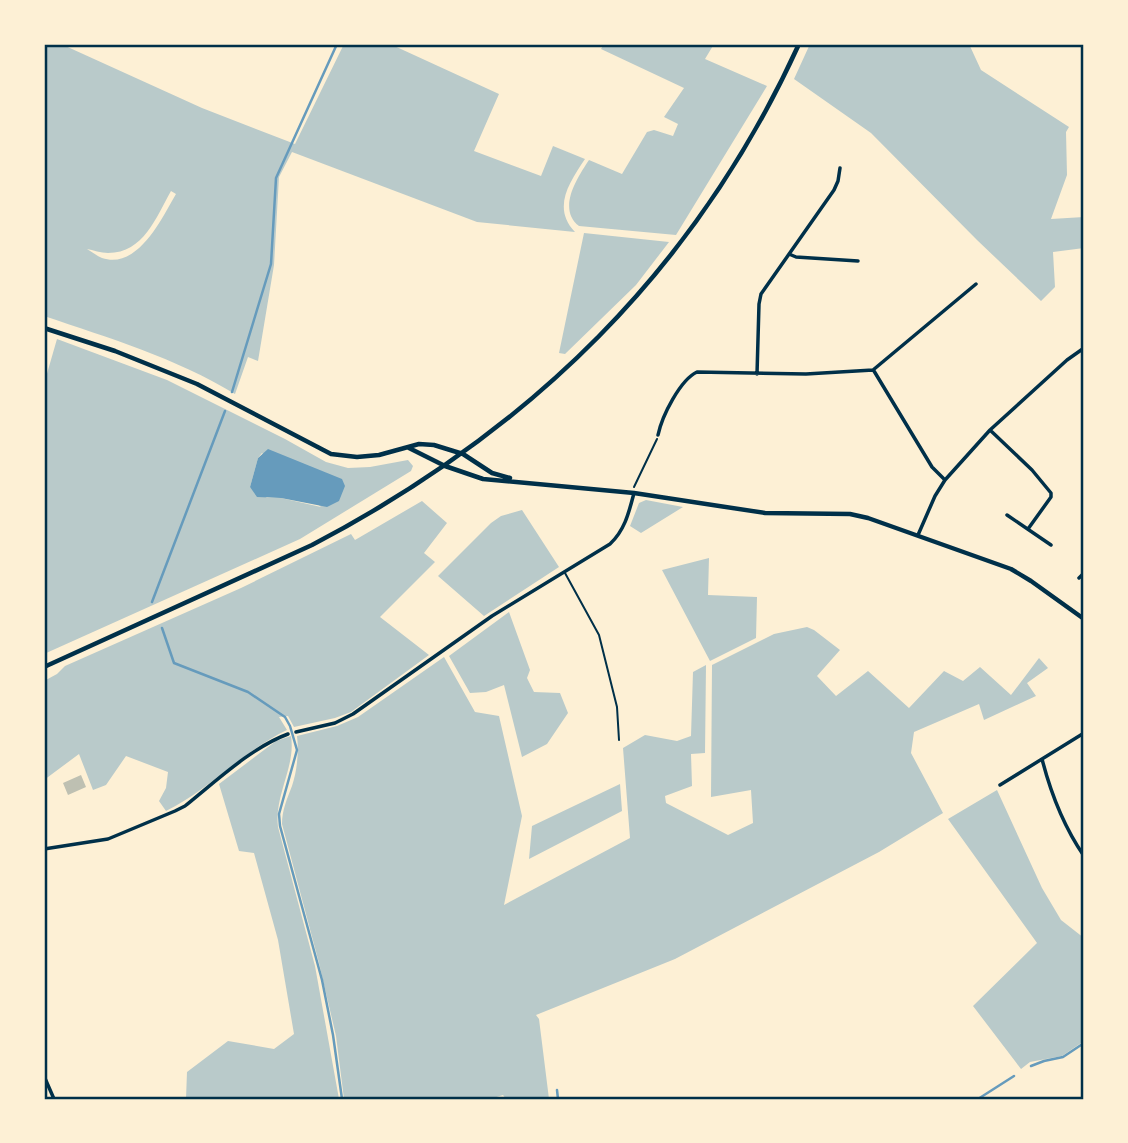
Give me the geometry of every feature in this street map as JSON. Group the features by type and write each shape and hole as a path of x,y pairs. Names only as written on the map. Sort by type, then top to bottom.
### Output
{"main road":[{"path":"44,667 312,545 391,501 463,454 515,414 619,316 662,265 722,184 758,127 799,44"},
{"path":"44,328 115,351 197,384 331,454 357,457 419,444 434,445 463,454 492,473 519,481"},
{"path":"409,448 445,466 483,479 634,492 765,513 850,514 1012,569 1084,619"}],"street":[{"path":"757,374 761,294 837,186 839,168"},
{"path":"789,254 796,257 858,261"},
{"path":"658,435 663,418 684,382 692,374 703,371 757,374 873,370 976,284"},
{"path":"918,535 945,480 990,430 1067,360 1084,348"},
{"path":"1079,352 1084,358"},
{"path":"873,370 932,467 945,480"},
{"path":"990,430 1034,472 1051,493 1051,497 1028,529"},
{"path":"296,732 335,723 353,714 492,616 610,544 619,536 634,492"},
{"path":"1007,514 1051,545"},
{"path":"1079,578 1084,573"},
{"path":"1000,785 1084,733"},
{"path":"44,849 108,839 185,806 255,752 288,734"},
{"path":"1042,759 1058,809 1084,856"},
{"path":"44,1076 54,1099"}],"lane":[{"path":"565,572 599,635 617,707 619,740"}],"path":[{"path":"634,492 639,474 658,435"}],"shaded area":[{"path":"44,44 61,44 202,108 295,144 344,44 390,44 499,94 474,151 541,176 553,146 585,159 565,196 565,214 575,232 477,222 292,152 279,177 274,265 258,361 248,357 235,394 166,359 44,316","holes":["171,191 176,194 156,228 138,249 127,256 115,260 102,258 87,249 108,253 131,247 147,232"]},
{"path":"604,44 714,44 705,59 767,86 676,235 579,226 573,219 569,202 571,193 589,160 622,174 647,132 654,130 673,136 678,124 664,117 684,88 601,49"},
{"path":"810,44 969,44 981,70 1069,127 1066,132 1067,175 1051,219 1084,217 1084,248 1053,252 1055,287 1041,301 871,133 794,79"},
{"path":"584,233 669,242 636,285 565,354 559,353"},
{"path":"57,339 167,380 326,462 348,468 408,460 413,466 411,471 300,539 44,654 44,384","holes":["262,453 321,507 281,498 267,498 250,487 258,458"]},
{"path":"646,500 683,507 641,533 630,526 639,503"},
{"path":"422,501 447,523 424,553 435,562 380,617 429,655 351,712 294,727 288,716 279,717 287,730 166,811 159,801 166,788 168,772 126,756 106,785 93,790 79,754 44,780 44,681 65,666 241,588 351,534 355,540"},
{"path":"522,510 559,567 484,616 438,576 491,523 501,516"},
{"path":"709,558 708,595 757,597 756,638 710,661 662,570"},
{"path":"509,612 530,670 527,678 534,692 560,693 568,713 547,744 522,757 504,685 486,692 470,693 449,656"},
{"path":"807,627 840,650 817,676 836,696 868,671 909,708 944,671 963,681 980,667 1011,695 1039,658 1048,668 1027,683 1036,696 984,720 979,704 914,732 911,753 943,813 879,852 675,959 536,1015 539,1019 549,1099 506,1099 503,1095 490,1099 344,1099 336,1036 282,824 296,768 297,736 337,726 358,717 444,657 475,712 499,716 522,816 504,905 630,838 623,748 645,735 677,741 691,736 693,672 706,665 705,753 691,754 692,786 665,796 666,803 728,835 753,823 751,790 711,797 712,665 774,634"},
{"path":"291,736 291,759 279,804 278,827 315,966 339,1099 186,1099 187,1072 228,1041 274,1049 294,1034 278,940 254,853 239,851 219,784 276,741"},
{"path":"620,784 622,811 529,859 532,826"},
{"path":"997,790 1042,888 1061,920 1084,938 1084,1041 1062,1056 1030,1062 1021,1069 973,1006 1037,943 948,819"}],"water":[{"path":"268,449 342,479 345,486 339,501 327,507 281,498 257,497 250,487 258,458"}],"building":[{"path":"81,775 86,787 68,795 63,783"}],"waterway":[{"path":"232,392 271,264 276,178 337,44"},
{"path":"152,602 225,411"},
{"path":"162,628 174,663 248,692 285,717 290,726 297,750 279,814 280,826 322,980 342,1099"},
{"path":"1031,1066 1063,1057 1084,1043"},
{"path":"978,1099 1014,1076"},
{"path":"557,1090 558,1099"}]}
